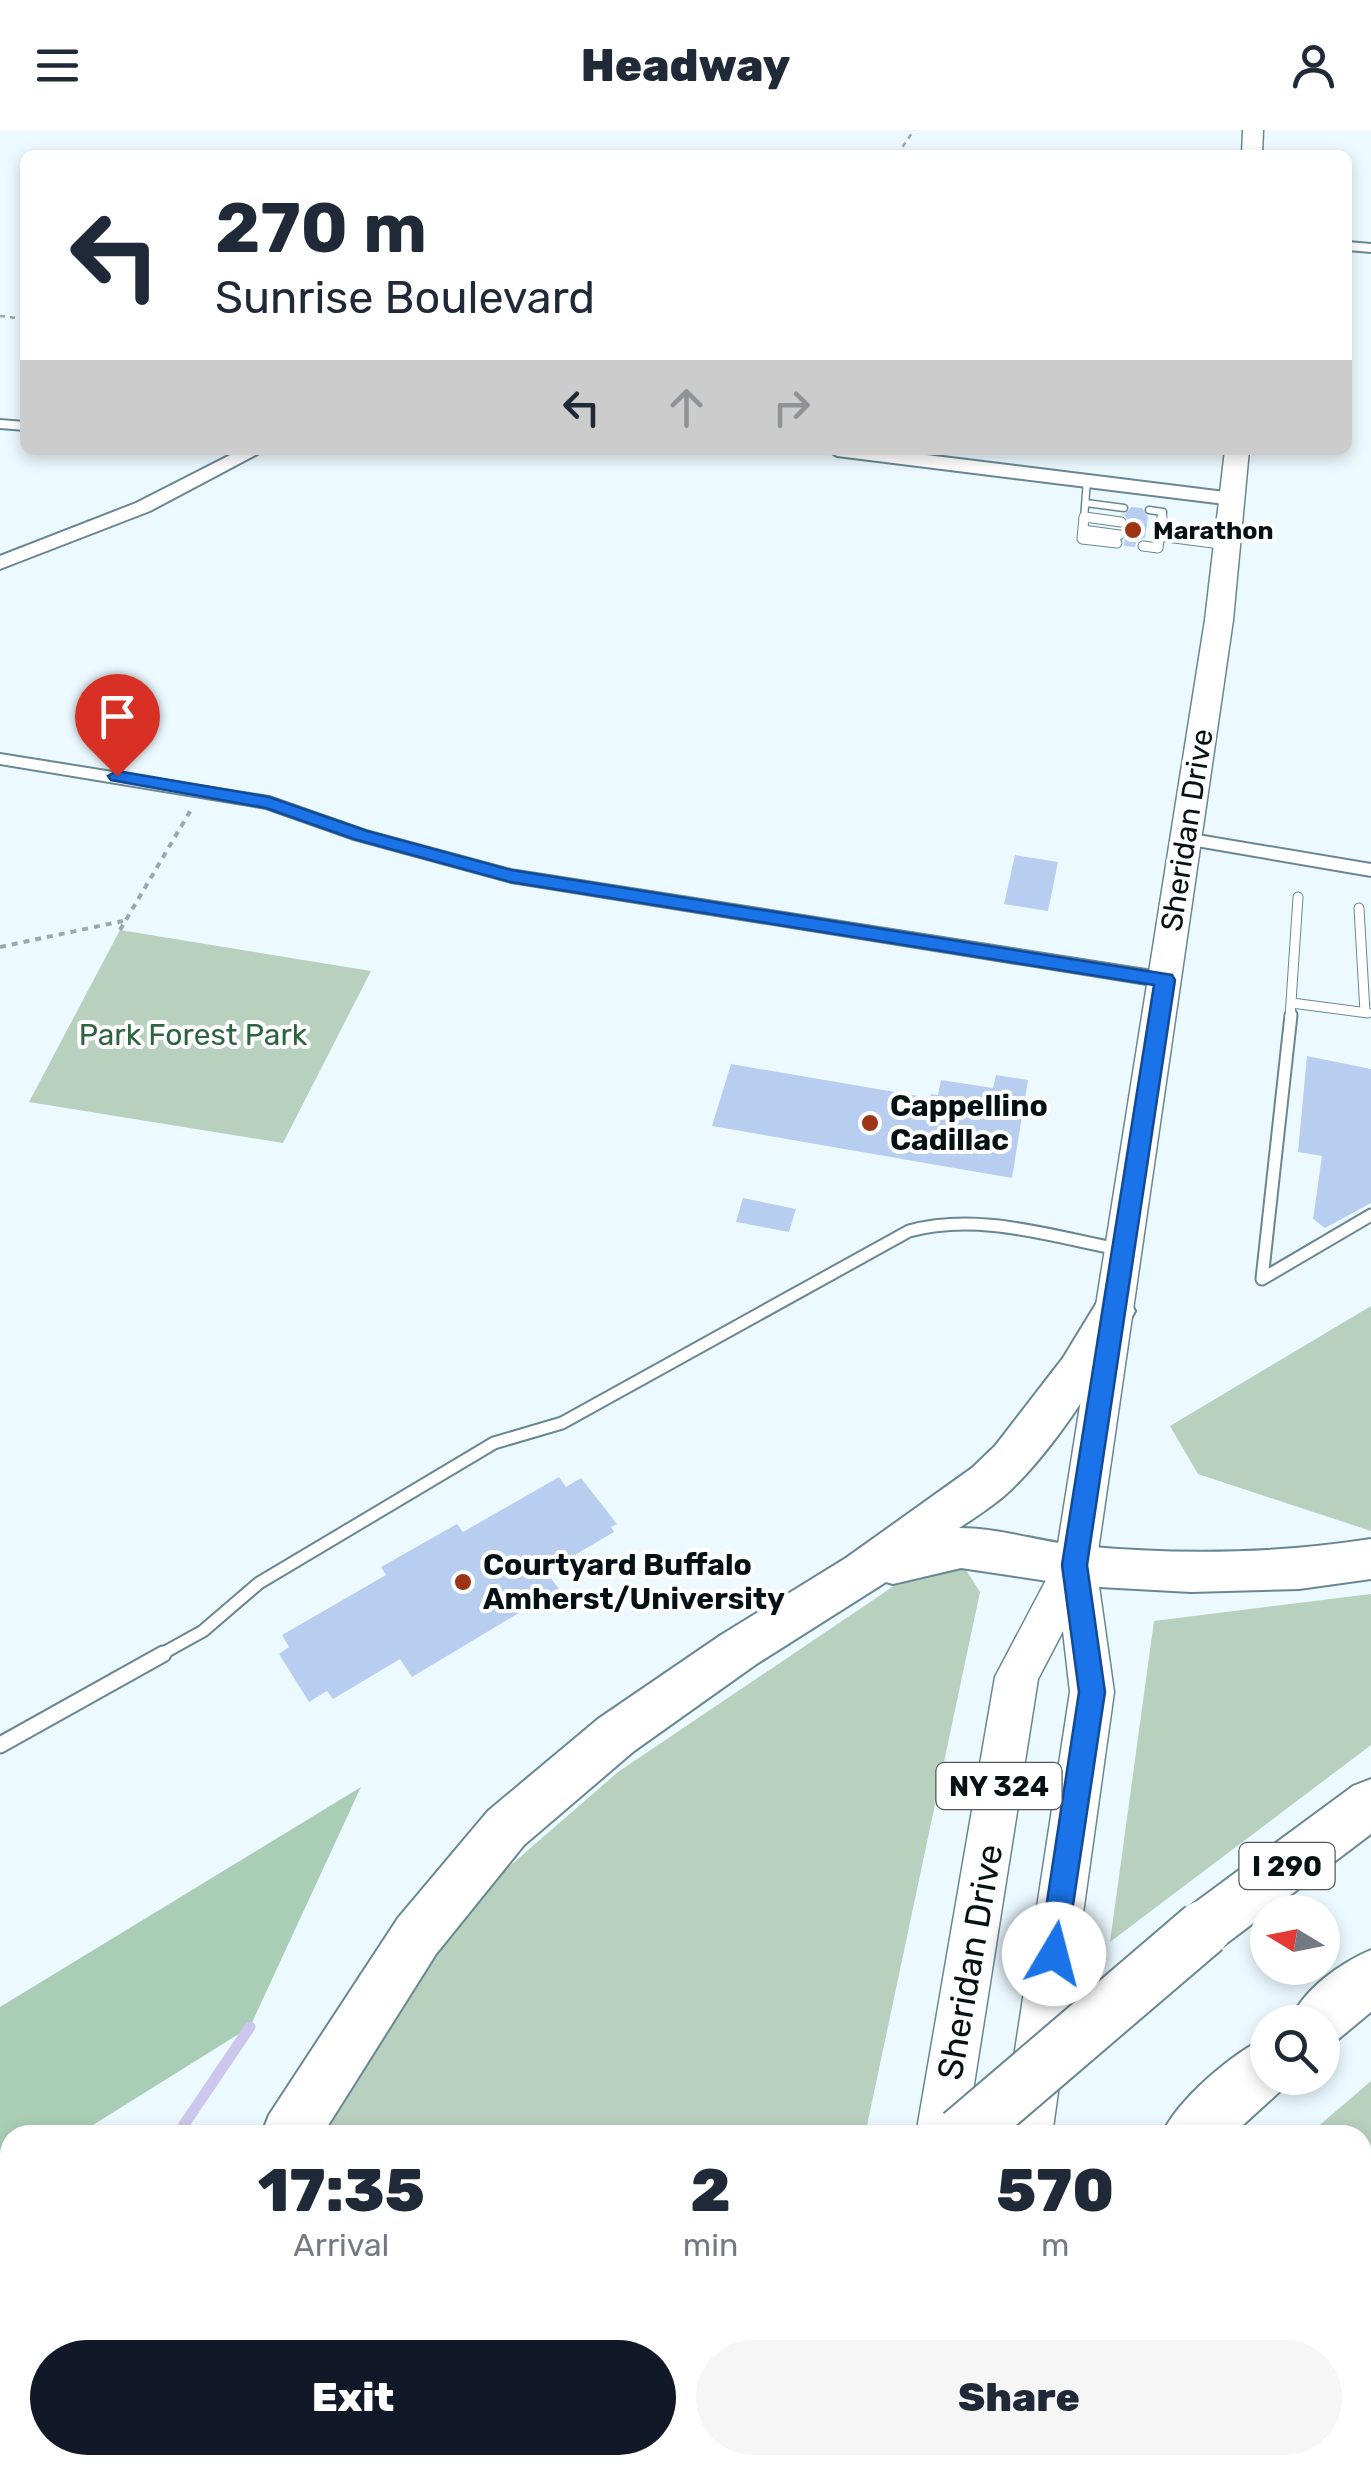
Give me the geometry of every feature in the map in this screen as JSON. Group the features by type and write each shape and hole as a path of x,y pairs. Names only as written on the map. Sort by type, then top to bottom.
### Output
{"highway":[{"path":"295,2125 418,1936 506,1828 616,1736 738,1650 863,1572 988,1482 1011,1459 1078,1370 1114,1311"},
{"path":"863,1572 946,1549 997,1552 1074,1565 1234,1573 1315,1570 1371,1559"},
{"name":"I 290","path":"974,2125 1204,1928 1371,1803"},
{"path":"1337,2005 1371,1977"},
{"path":"1340,2018 1371,1998"},
{"path":"1201,2125 1250,2080"}],"main road":[{"name":"Sheridan Drive","path":"1029,2125 1092,1692 1074,1565 1186,839 1228,546 1237,455"},
{"name":"Sheridan Drive","path":"942,2125 1017,1677 1074,1565"}],"street":[{"path":"0,563 118,518 245,455"},
{"path":"879,455 1233,499"},
{"path":"0,758 269,803 360,835 511,876 1165,980"},
{"path":"1186,839 1371,870"}],"lane":[{"path":"1087,480 1083,530 1118,539"},
{"path":"1086,503 1124,508"},
{"path":"1149,510 1163,512 1159,534"},
{"path":"1085,517 1121,522"},
{"path":"1146,526 1159,534 1228,546"},
{"path":"1144,542 1159,534"},
{"path":"1298,896 1292,1003 1262,1279 1371,1215"},
{"path":"1292,1003 1368,1013 1359,908"},
{"path":"0,1746 203,1631 259,1582 494,1444 562,1423 910,1231 927,1224 961,1222 1123,1250"}],"path":[{"path":"120,930 194,807"},
{"path":"0,947 123,920"}],"green space":[{"name":"Park Forest Park","path":"120,930 371,971 283,1143 29,1102"},
{"path":"1371,1306 1371,1531 1198,1474 1170,1426"},
{"path":"963,1565 980,1592 867,2125 315,2125 467,1903 618,1772 919,1569"},
{"path":"1371,1594 1371,1745 1110,1942 1154,1621"},
{"path":"361,1787 250,2027 93,2125 0,2125 0,2007"},
{"path":"1371,2081 1371,2125 1320,2125"}],"building":[{"name":"Marathon","path":"1131,507 1142,508 1148,517 1145,538 1137,540 1135,547 1124,546 1129,522 1124,515"},
{"path":"1015,855 1058,862 1048,911 1004,904"},
{"path":"1307,1056 1371,1069 1371,1203 1325,1228 1313,1219 1322,1156 1298,1152"},
{"name":"Cappellino Cadillac","path":"731,1064 930,1098 931,1094 938,1095 941,1080 993,1088 996,1075 1028,1080 1012,1178 712,1126"},
{"path":"743,1198 796,1209 789,1232 736,1222"},
{"name":"Courtyard Buffalo Amherst/University","path":"559,1477 566,1487 581,1478 617,1524 611,1527 614,1532 546,1572 559,1589 412,1677 400,1659 333,1699 327,1691 309,1702 279,1654 289,1647 282,1635 386,1575 381,1567 457,1524 463,1532"}],"waterway":[{"path":"184,2125 250,2027"}],"place":[{"name":"Marathon","path":"1133,530"},
{"name":"Cappellino Cadillac","path":"870,1123"},
{"name":"Courtyard Buffalo Amherst/University","path":"463,1582"}],"route":[{"path":"117,776 269,803 360,835 511,876 1165,980 1074,1565 1092,1692 1054,1954"}]}
